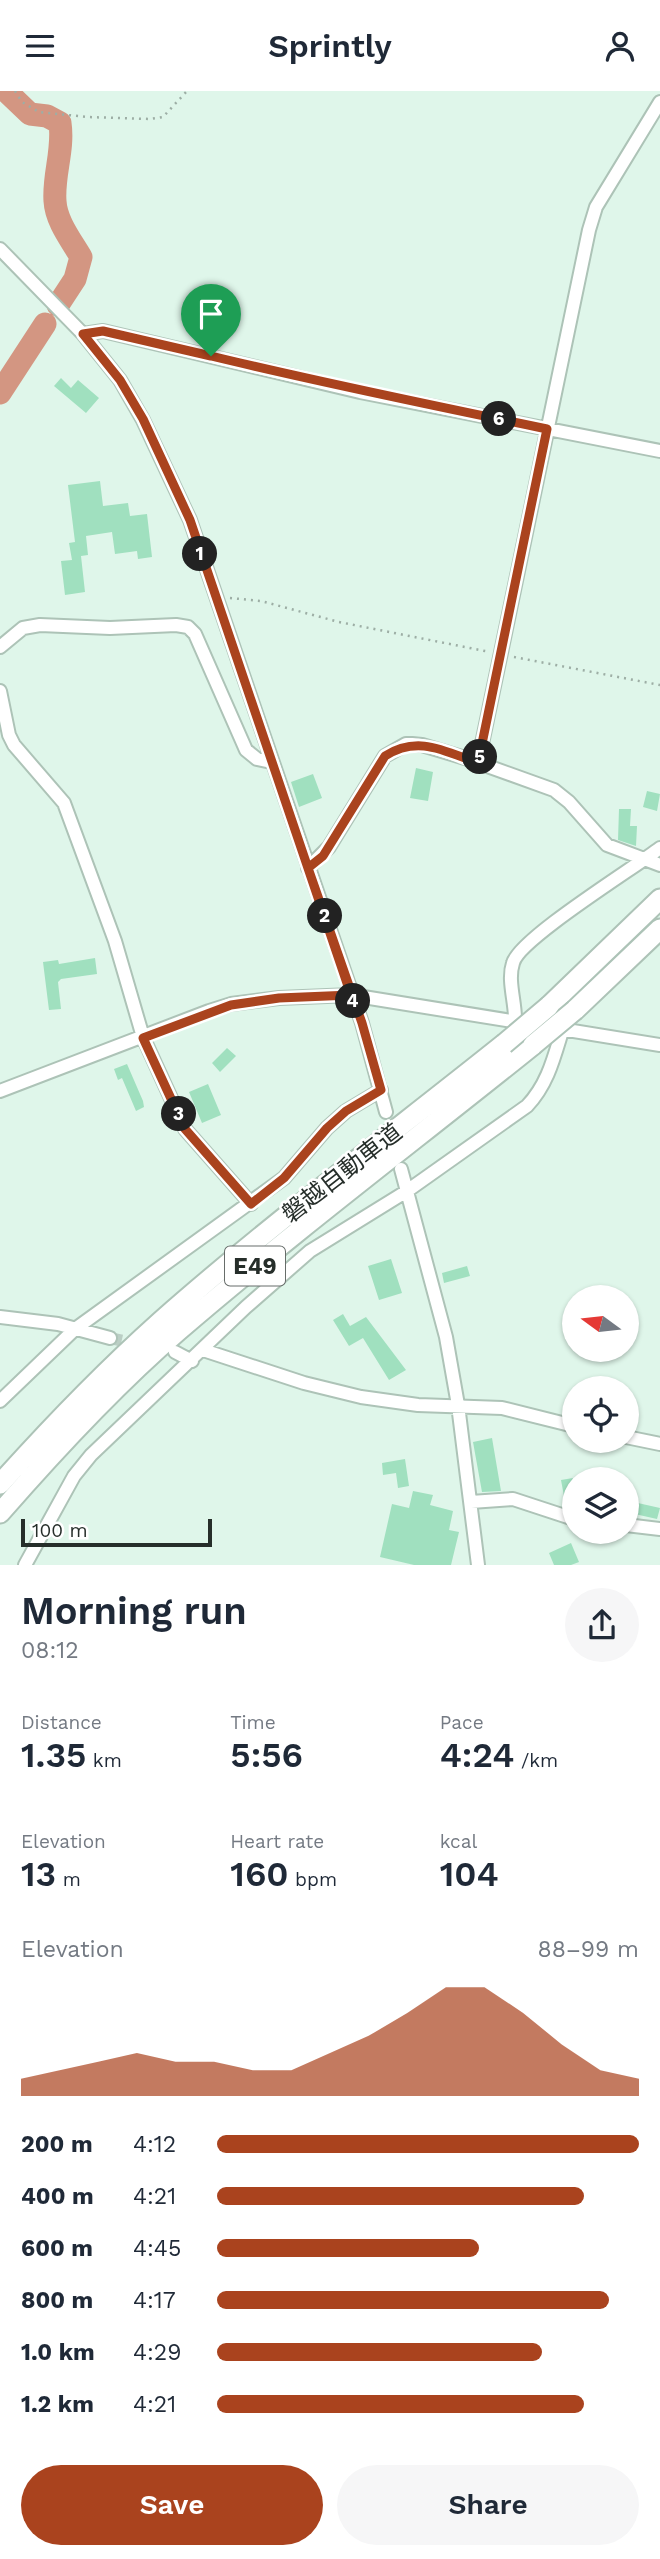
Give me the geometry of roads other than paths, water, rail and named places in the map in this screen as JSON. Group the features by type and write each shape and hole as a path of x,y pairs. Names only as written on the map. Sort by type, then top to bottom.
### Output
{"highway":[{"name":"磐越自動車道","path":"0,1484 68,1411 171,1313 261,1235 549,1006 660,899"},
{"name":"磐越自動車道","path":"0,1513 82,1424 176,1332 533,1045 575,1010 660,929"}],"street":[{"path":"478,763 596,207 660,101"},
{"path":"0,249 83,334 120,380 143,419 190,520 351,995 386,1112"},
{"path":"83,334 103,331 360,392 438,405 660,451"},
{"path":"0,647 23,628 40,625 110,628 184,626 195,635 246,750 257,759 271,762"},
{"path":"0,691 9,735 14,745 64,803 115,941 143,1038 185,1129 251,1204"},
{"path":"308,868 323,856 385,756 406,744 422,745 554,790 569,802 607,845 660,865"},
{"path":"515,1021 516,1003 511,972 517,953 596,892 660,849"},
{"path":"0,1091 231,1005 279,998 351,995 660,1045"},
{"path":"25,1565 74,1476 121,1424 310,1251 407,1191 498,1128 540,1092 563,1028"},
{"path":"0,1401 75,1329 251,1204 284,1178 327,1128 346,1111 381,1090"},
{"path":"401,1169 446,1337 458,1405 478,1565"},
{"path":"0,1317 58,1324 110,1339"},
{"path":"203,1350 361,1397 418,1405 502,1408 562,1423"},
{"path":"176,1352 192,1361"},
{"path":"639,1440 660,1444"},
{"path":"471,1502 513,1499 562,1515"},
{"path":"639,1527 660,1529"}],"waterway":[{"path":"6,91 30,114 47,116 60,123 56,208 81,257 75,279 58,305"},
{"path":"0,393 45,324"}],"tunnel":[{"path":"110,1338 141,1345"}]}
